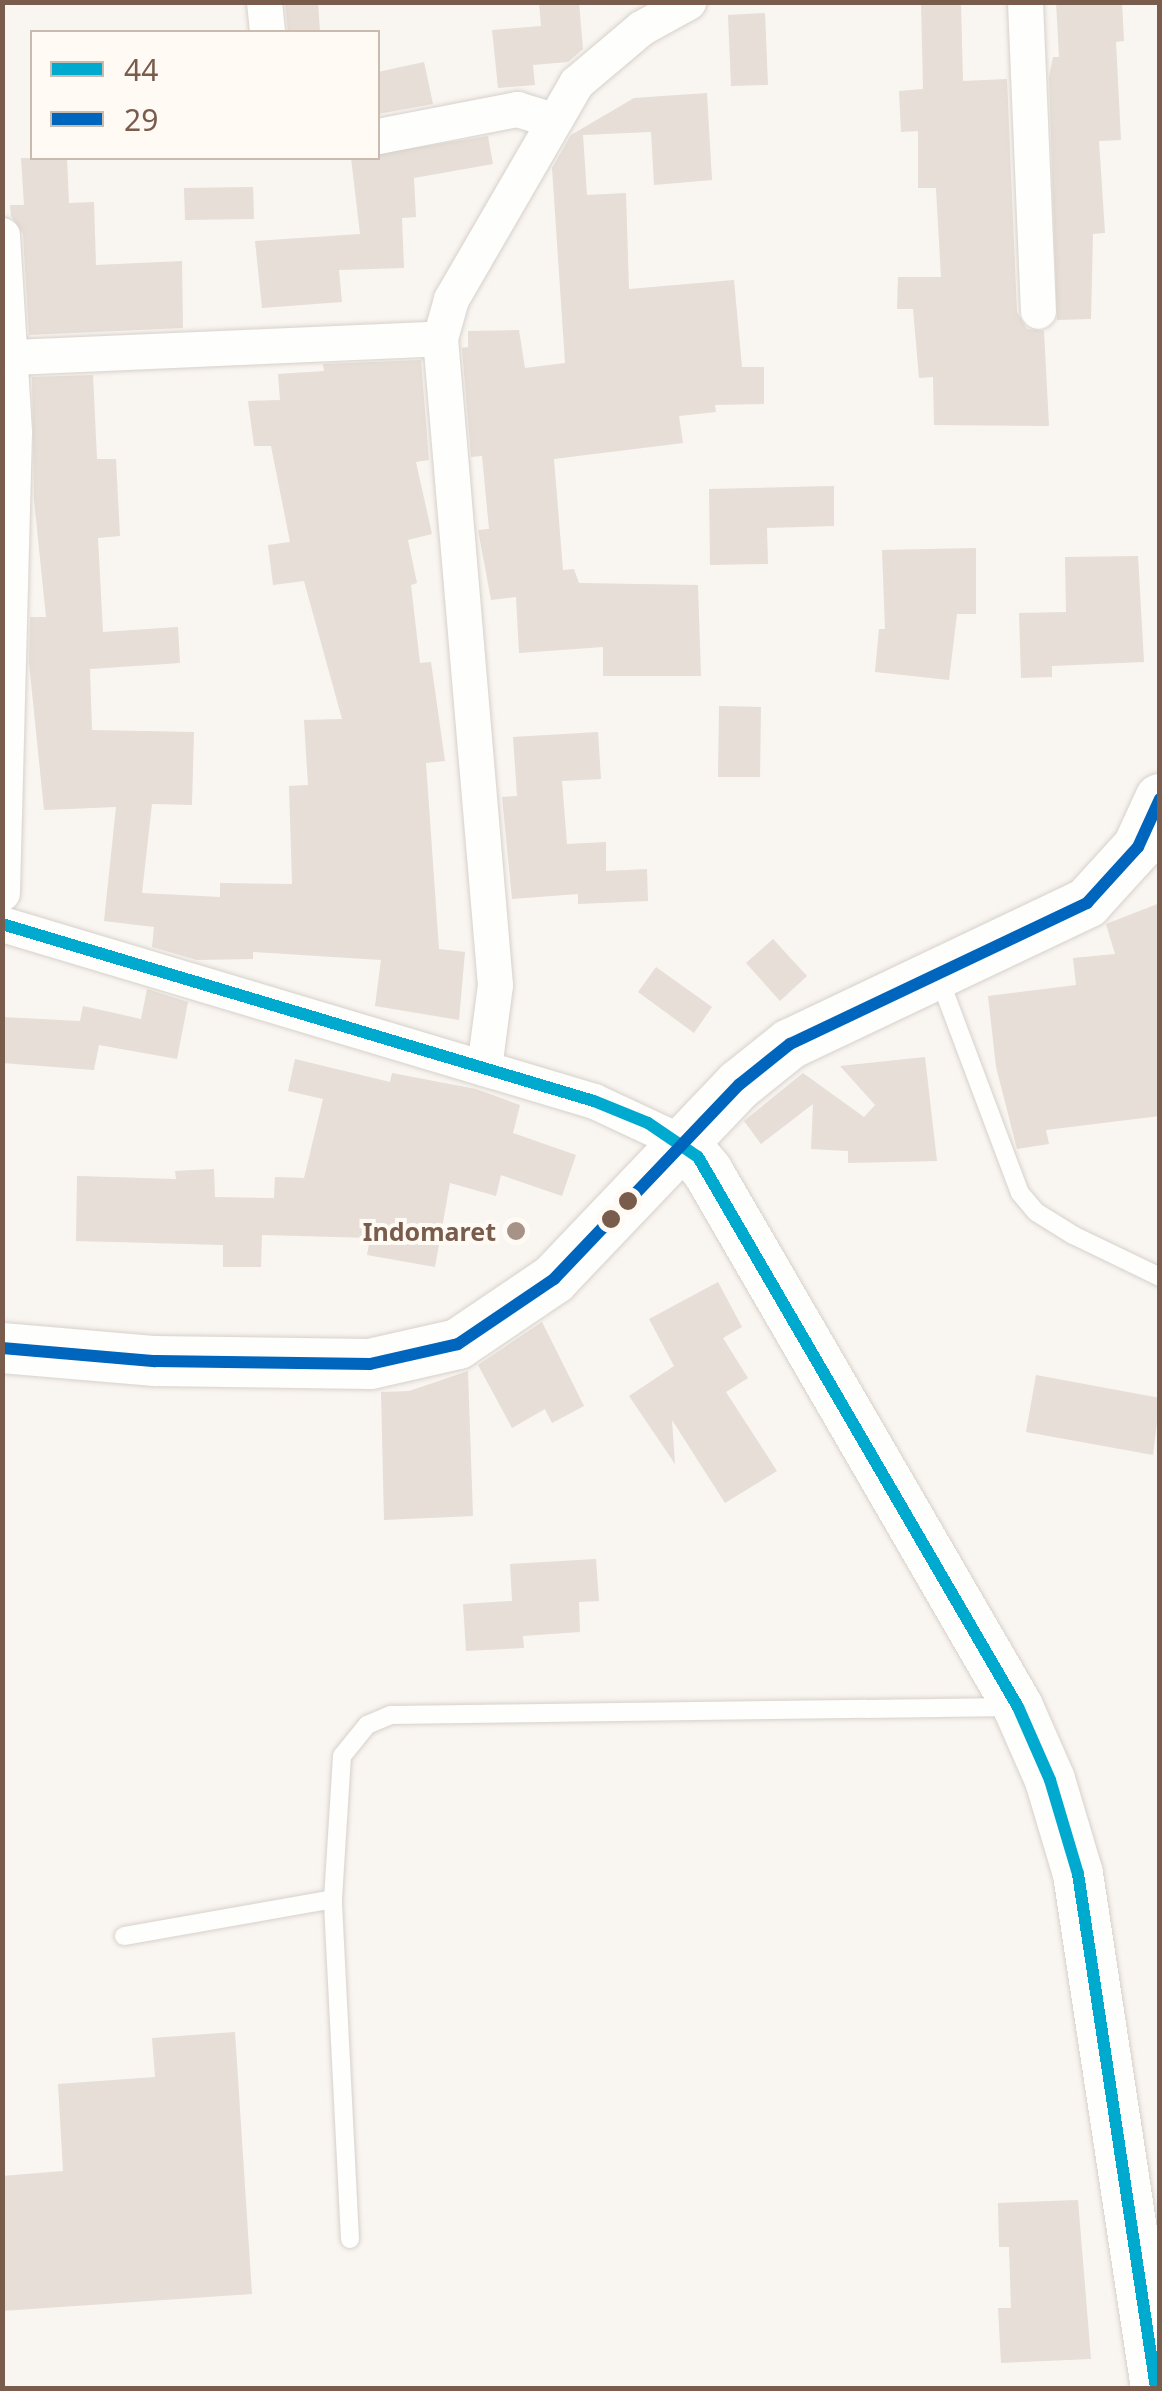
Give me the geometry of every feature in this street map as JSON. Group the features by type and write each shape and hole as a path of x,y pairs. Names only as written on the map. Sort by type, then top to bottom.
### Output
{"main road":[{"path":"2,1348 156,1361 370,1364 425,1356 481,1331 554,1279 740,1084 790,1044 1087,903 1138,848 1160,799"},
{"path":"684,1143 708,1172 1018,1707 1050,1780 1078,1874 1156,2388"}],"street":[{"path":"264,2 268,30"},
{"path":"484,1068 495,985 440,338 452,299 550,119 605,55 688,2"},
{"path":"1025,2 1038,310"},
{"path":"380,136 517,109 550,119"},
{"path":"2,235 13,357 8,433 2,893"},
{"path":"13,357 440,338"},
{"path":"2,924 594,1101 684,1143"}],"lane":[{"path":"938,974 1020,1193 1061,1227 1160,1277"},
{"path":"350,2238 333,1899 342,1756 367,1725 391,1715 1018,1707"},
{"path":"124,1936 333,1899"}],"building":[{"path":"285,2 318,2 320,30 288,30"},
{"path":"539,2 579,2 583,49 568,62 533,65 535,85 498,88 492,30 541,26"},
{"path":"921,2 961,2 963,81 1007,79 1017,312 1027,329 1044,331 1049,426 934,425 933,377 919,378 913,309 897,309 898,277 941,277 936,188 918,188 918,131 901,132 899,91 923,89"},
{"path":"1056,2 1122,2 1124,41 1116,42 1121,140 1099,141 1105,233 1093,234 1091,319 1057,320 1049,77 1053,57 1059,57"},
{"path":"765,13 768,85 731,86 728,15"},
{"path":"424,62 433,104 380,114 380,72"},
{"path":"707,93 712,180 654,185 651,132 583,135 587,195 626,193 629,289 734,280 742,367 764,367 764,404 715,405 716,412 679,416 683,443 554,459 563,570 574,569 579,583 698,585 701,676 603,676 603,647 519,653 516,597 491,600 478,530 489,529 482,456 471,457 462,348 468,347 468,331 519,330 525,368 565,363 552,168 571,135 634,98"},
{"path":"488,136 493,164 414,178 416,217 402,218 404,268 339,270 342,302 262,308 255,241 360,234 351,160 380,160 380,153"},
{"path":"21,158 67,160 69,203 94,202 96,265 182,261 183,328 29,335 23,234 11,216 10,205 24,205"},
{"path":"253,187 254,219 185,220 184,188"},
{"path":"421,360 429,460 416,462 432,534 408,540 417,583 411,585 420,663 431,662 445,761 426,763 439,949 465,952 459,1020 375,1006 381,960 253,952 253,959 197,960 152,947 154,927 104,921 116,807 44,810 29,663 30,617 46,617 34,500 32,377 93,375 97,459 116,459 120,536 98,538 103,632 178,627 180,663 90,669 92,730 194,732 192,805 152,804 142,893 220,897 220,883 292,884 289,786 308,785 304,720 342,719 304,581 273,585 268,545 290,542 271,446 254,446 248,401 280,400 278,374 324,371 323,364"},
{"path":"834,486 834,526 767,528 768,564 710,565 709,489"},
{"path":"976,548 976,614 957,614 949,680 875,672 879,629 885,629 882,550"},
{"path":"1138,556 1144,662 1052,666 1052,677 1021,678 1019,613 1066,612 1065,557"},
{"path":"719,706 761,707 760,777 718,777"},
{"path":"598,732 601,779 562,781 567,844 606,842 606,871 647,869 648,901 578,904 578,894 512,899 502,797 517,796 513,737"},
{"path":"1160,903 1160,1116 1046,1130 1049,1144 1017,1149 996,1067 988,996 1076,985 1073,958 1115,954 1106,924"},
{"path":"773,939 807,976 780,1001 746,963"},
{"path":"656,967 712,1007 694,1033 638,992"},
{"path":"147,989 188,1002 177,1059 99,1045 94,1070 2,1063 2,1017 80,1021 83,1006 141,1019"},
{"path":"925,1057 937,1161 848,1163 848,1151 811,1149 813,1104 761,1144 744,1121 803,1073 864,1117 875,1105 840,1066"},
{"path":"295,1059 390,1082 392,1073 476,1089 520,1105 513,1133 576,1155 562,1196 501,1175 496,1196 450,1183 435,1267 367,1255 370,1238 262,1235 261,1267 223,1267 223,1245 76,1241 77,1176 176,1179 175,1171 214,1169 215,1197 274,1198 275,1177 304,1178 323,1099 288,1091"},
{"path":"718,1282 742,1327 723,1338 748,1378 726,1392 777,1471 725,1503 672,1420 675,1464 629,1396 674,1366 649,1319"},
{"path":"542,1322 584,1406 552,1423 545,1409 512,1428 478,1365"},
{"path":"468,1371 473,1516 384,1520 381,1392 409,1391"},
{"path":"1036,1375 1160,1398 1153,1455 1026,1432"},
{"path":"596,1559 599,1601 579,1602 580,1632 523,1636 524,1648 466,1651 463,1604 512,1601 510,1564"},
{"path":"235,2032 252,2294 2,2311 2,2176 63,2171 58,2084 155,2077 152,2038"},
{"path":"1078,2200 1091,2359 1001,2363 998,2308 1011,2308 1009,2247 999,2247 998,2203"}],"transit line":[{"name":"29","path":"2,1348 155,1361 370,1364 458,1344 554,1279 740,1084 790,1044 1087,903 1138,847 1160,799"},
{"name":"44","path":"2,924 594,1101 648,1123 698,1157 1018,1707 1050,1780 1078,1874 1156,2388"}],"place":[{"name":"Indomaret","path":"516,1231"}]}
